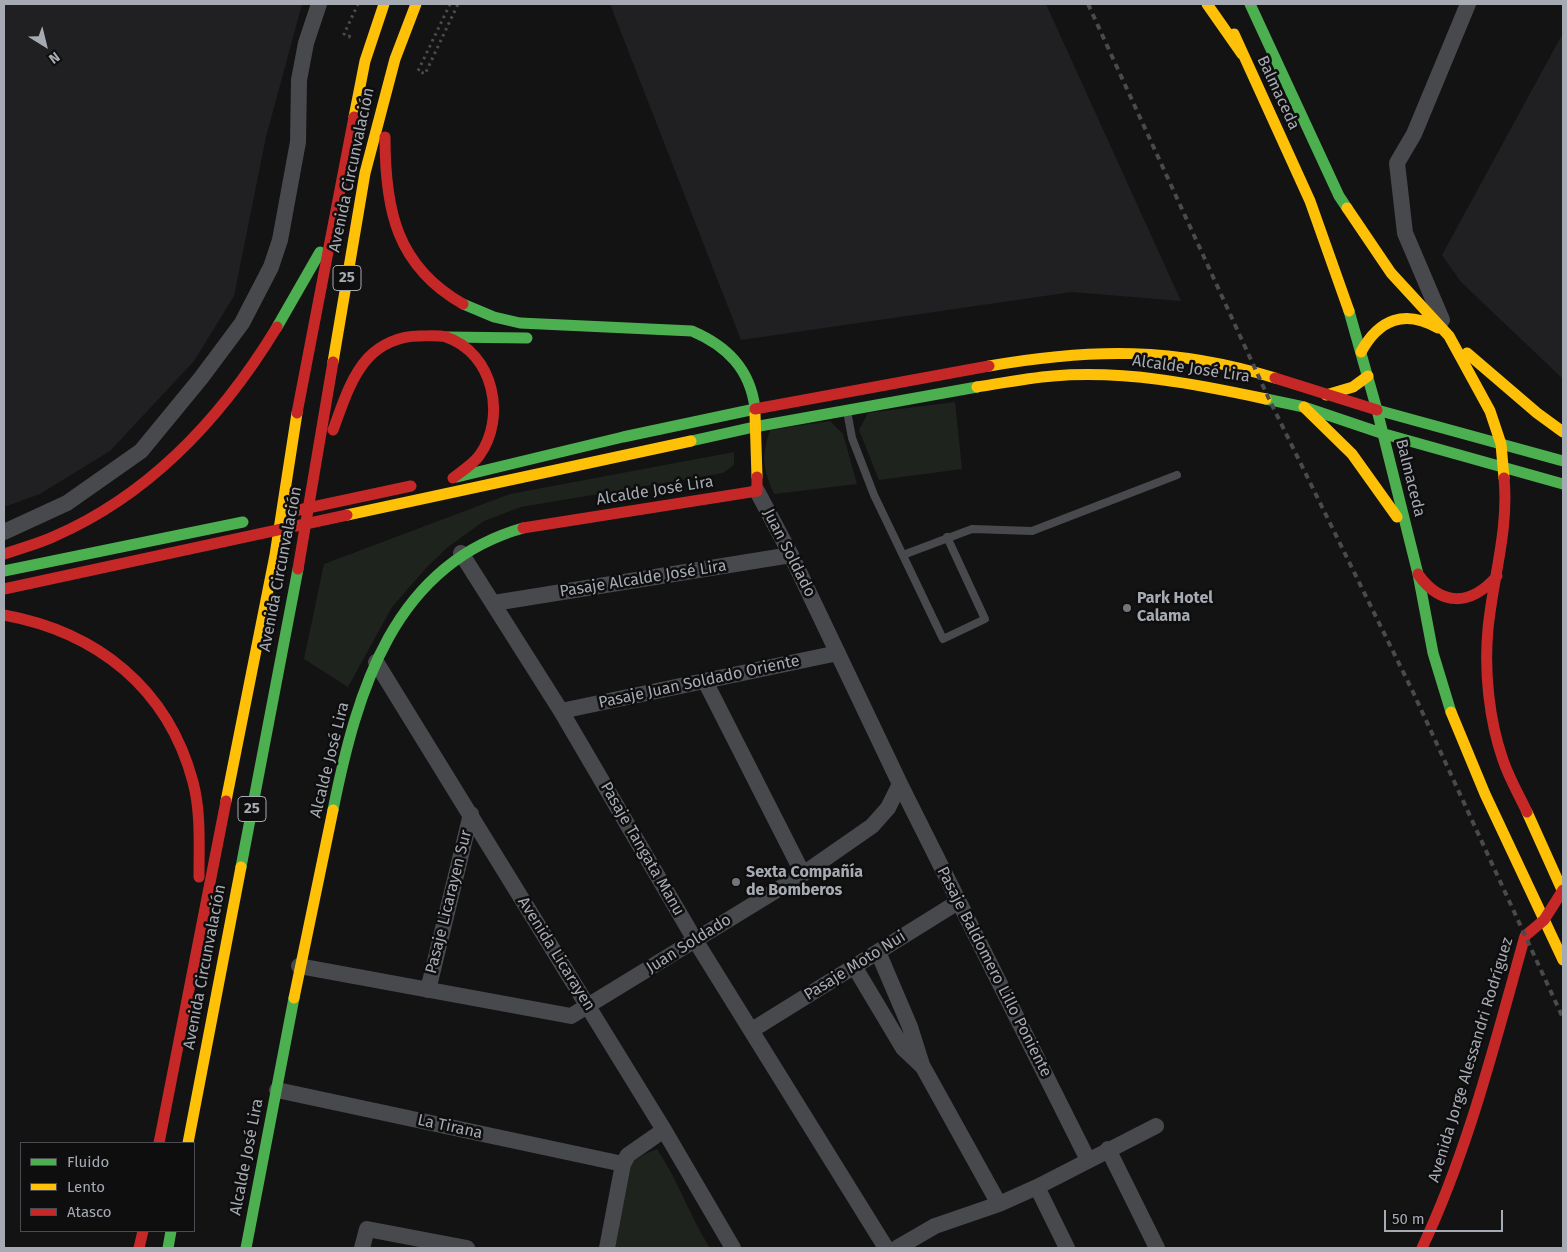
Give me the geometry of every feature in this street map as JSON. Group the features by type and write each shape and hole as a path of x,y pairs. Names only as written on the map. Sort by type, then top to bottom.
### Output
{"main road":[{"name":"Avenida Circunvalación","path":"159,1142 275,555 290,470 300,393 364,61 384,4"},
{"name":"Avenida Circunvalación","path":"188,1142 316,470 361,199 378,114 416,4"},
{"path":"1207,4 1242,54"},
{"name":"Balmaceda","path":"1221,4 1310,201 1338,276 1378,410 1381,433 1418,574 1433,653 1456,727 1563,960"},
{"name":"Balmaceda","path":"1250,4 1339,196 1391,273 1449,336 1490,411 1501,444 1507,506 1488,629 1488,681 1496,734 1513,785 1563,891"},
{"path":"386,88 385,173 390,209 395,227 407,251 423,274 436,287 467,308 484,315 520,324 692,330 716,342 736,360 750,383 755,408 754,427 758,491"},
{"path":"4,554 62,533 90,519 142,485 189,444 211,421 250,369 330,236"},
{"path":"1361,352 1365,342 1379,327 1398,318 1426,320 1449,336 1508,389 1563,432"},
{"path":"316,470 360,368 387,344 407,336 542,338"},
{"name":"Alcalde José Lira","path":"447,337 466,349 483,368 489,379 495,404 492,431 487,443 472,465 448,479 755,408 1041,359 1130,352 1161,354 1224,363 1292,382 1326,395 1563,461"},
{"path":"704,351 726,364 736,373 747,390 755,408"},
{"name":"Alcalde José Lira","path":"4,589 326,521 754,427 957,390 1052,376 1082,375 1169,379 1227,389 1304,408 1381,433 1563,484"},
{"path":"1326,395 1353,387 1368,376"},
{"path":"1304,408 1352,454 1406,529"},
{"path":"1507,506 1523,489 1541,478"},
{"path":"272,516 424,484"},
{"name":"Alcalde José Lira","path":"246,1248 299,966 346,749 376,662 395,628 418,595 443,568 461,553 490,537 508,531 758,491"},
{"path":"4,571 253,520"},
{"path":"1418,574 1430,590 1439,596 1458,600 1476,595 1484,590 1497,576"},
{"path":"4,615 41,622 98,649 145,691 169,724 194,782 199,833 200,932"},
{"name":"Avenida Jorge Alessandri Rodríguez","path":"1422,1248 1437,1219 1455,1172 1525,936 1544,920 1563,891"},
{"path":"139,1248 142,1232"},
{"path":"168,1248 172,1232"},
{"path":"172,1232 172,1248"}],"street":[{"path":"4,532 67,503 141,451 201,378 242,324 271,267 280,240 298,142 299,80 306,43 319,4"},
{"path":"1449,336 1405,233 1397,163 1414,134 1468,4"},
{"name":"Juan Soldado","path":"299,966 571,1016 803,874 872,826 888,808 900,784 791,555 758,491"},
{"name":"Pasaje Tangata Manu","path":"461,553 561,711 695,940 752,1030 897,1248"},
{"name":"Pasaje Alcalde José Lira","path":"494,603 791,555"},
{"name":"Pasaje Juan Soldado Oriente","path":"561,711 838,653"},
{"name":"Avenida Licarayen","path":"376,662 664,1130 733,1248"},
{"path":"705,681 803,874"},
{"name":"Pasaje Baldomero Lillo Poniente","path":"900,784 1088,1160"},
{"name":"Pasaje Licarayen Sur","path":"428,990 471,814"},
{"name":"Pasaje Moto Nui","path":"752,1030 958,902"},
{"path":"878,952 910,1027 923,1067 998,1204"},
{"path":"854,966 904,1048 923,1067"},
{"name":"La Tirana","path":"277,1090 623,1164"},
{"path":"897,1248 935,1226 998,1204 1156,1126"},
{"path":"607,1248 623,1164 628,1156 664,1130"},
{"path":"1108,1149 1157,1248"},
{"path":"1036,1184 1067,1248"},
{"path":"362,1248 367,1229 467,1248"}],"lane":[{"path":"847,410 852,438 867,478 943,639 985,619 947,537"},
{"path":"903,555 947,537 972,530 1032,531 1176,475"}],"path":[{"path":"353,28 349,37 344,34 358,4"},
{"path":"450,4 418,70 425,74 458,4"}],"shaded area":[{"path":"4,4 302,4 266,137 234,296 194,361 110,451 40,494 4,507"},
{"path":"610,4 1046,4 1181,301 1072,292 741,340"},
{"path":"1563,33 1563,379 1461,282 1442,255"},
{"path":"955,402 962,469 879,480 859,430 868,413"},
{"path":"830,421 843,434 857,484 774,494 767,477 764,462 765,448 770,430"},
{"path":"734,452 734,465 723,473 521,507 484,521 448,547 427,567 392,607 348,687 304,659 324,564 510,494"},
{"path":"657,1149 710,1248 615,1248 629,1164"}],"railway":[{"path":"1088,4 1269,399 1413,692 1563,1018"}],"traffic: fast":[{"path":"1250,4 1339,196 1347,208"},
{"path":"277,327 320,252"},
{"path":"463,304 494,317 520,323 692,331 716,344 735,360 748,382 755,408"},
{"path":"1349,311 1377,410 1418,574 1433,653 1451,712"},
{"path":"447,337 527,338"},
{"path":"691,441 754,427 977,387"},
{"path":"1266,399 1304,407 1381,433"},
{"path":"457,477 623,437 755,409"},
{"path":"1377,410 1563,461"},
{"path":"1381,433 1563,484"},
{"path":"4,571 243,522"},
{"path":"333,810 343,765 369,678 388,638 412,602 442,571 478,546 523,528"},
{"path":"241,867 298,569"},
{"path":"246,1248 294,998"},
{"path":"168,1248 171,1232"}],"traffic: slow":[{"path":"354,117 365,61 384,4"},
{"path":"333,362 365,173 395,59 416,4"},
{"path":"1207,4 1242,54"},
{"path":"1234,34 1310,201 1349,311"},
{"path":"1347,208 1391,273 1449,336 1490,411 1501,444 1504,478"},
{"path":"1361,352 1376,332 1394,320 1415,319 1438,328"},
{"path":"1467,353 1537,413 1563,432"},
{"path":"989,366 1063,356 1133,354 1202,361 1275,378"},
{"path":"977,387 1053,376 1107,375 1187,384 1266,399"},
{"path":"1326,395 1353,387 1368,376"},
{"path":"1304,407 1352,454 1397,517"},
{"path":"226,801 275,555 297,413"},
{"path":"755,414 757,477"},
{"path":"347,515 691,441"},
{"path":"1451,712 1485,794 1563,960"},
{"path":"294,998 333,810"},
{"path":"1527,812 1563,892"},
{"path":"188,1142 241,867"}],"traffic: jam":[{"path":"297,413 354,117"},
{"path":"385,137 388,188 392,211 399,233 409,253 423,272 440,289 463,304"},
{"path":"4,554 49,539 90,519 123,498 153,475 182,449 208,421 256,360 277,327"},
{"path":"333,430 351,383 373,353 385,345 405,337 446,337 462,345 475,357 485,372 491,388 494,406 488,441 479,456 453,478"},
{"path":"298,569 333,362"},
{"path":"755,409 989,366"},
{"path":"1275,378 1377,410"},
{"path":"523,528 757,491 757,477"},
{"path":"1504,478 1504,516 1488,629 1487,678 1491,712 1498,745 1508,773 1527,812"},
{"path":"294,511 411,486"},
{"path":"4,589 347,515"},
{"path":"1418,574 1436,592 1456,599 1477,593 1497,576"},
{"path":"4,615 38,623 69,635 98,651 124,670 147,692 166,719 182,749 193,782 198,817 199,877"},
{"path":"159,1142 226,801"},
{"path":"1422,1248 1454,1172 1480,1094 1525,936 1544,920 1563,890"},
{"path":"139,1248 143,1232"}],"place":[{"name":"Park Hotel Calama","path":"1127,608"},
{"name":"Sexta Compañía de Bomberos","path":"736,882"}]}
